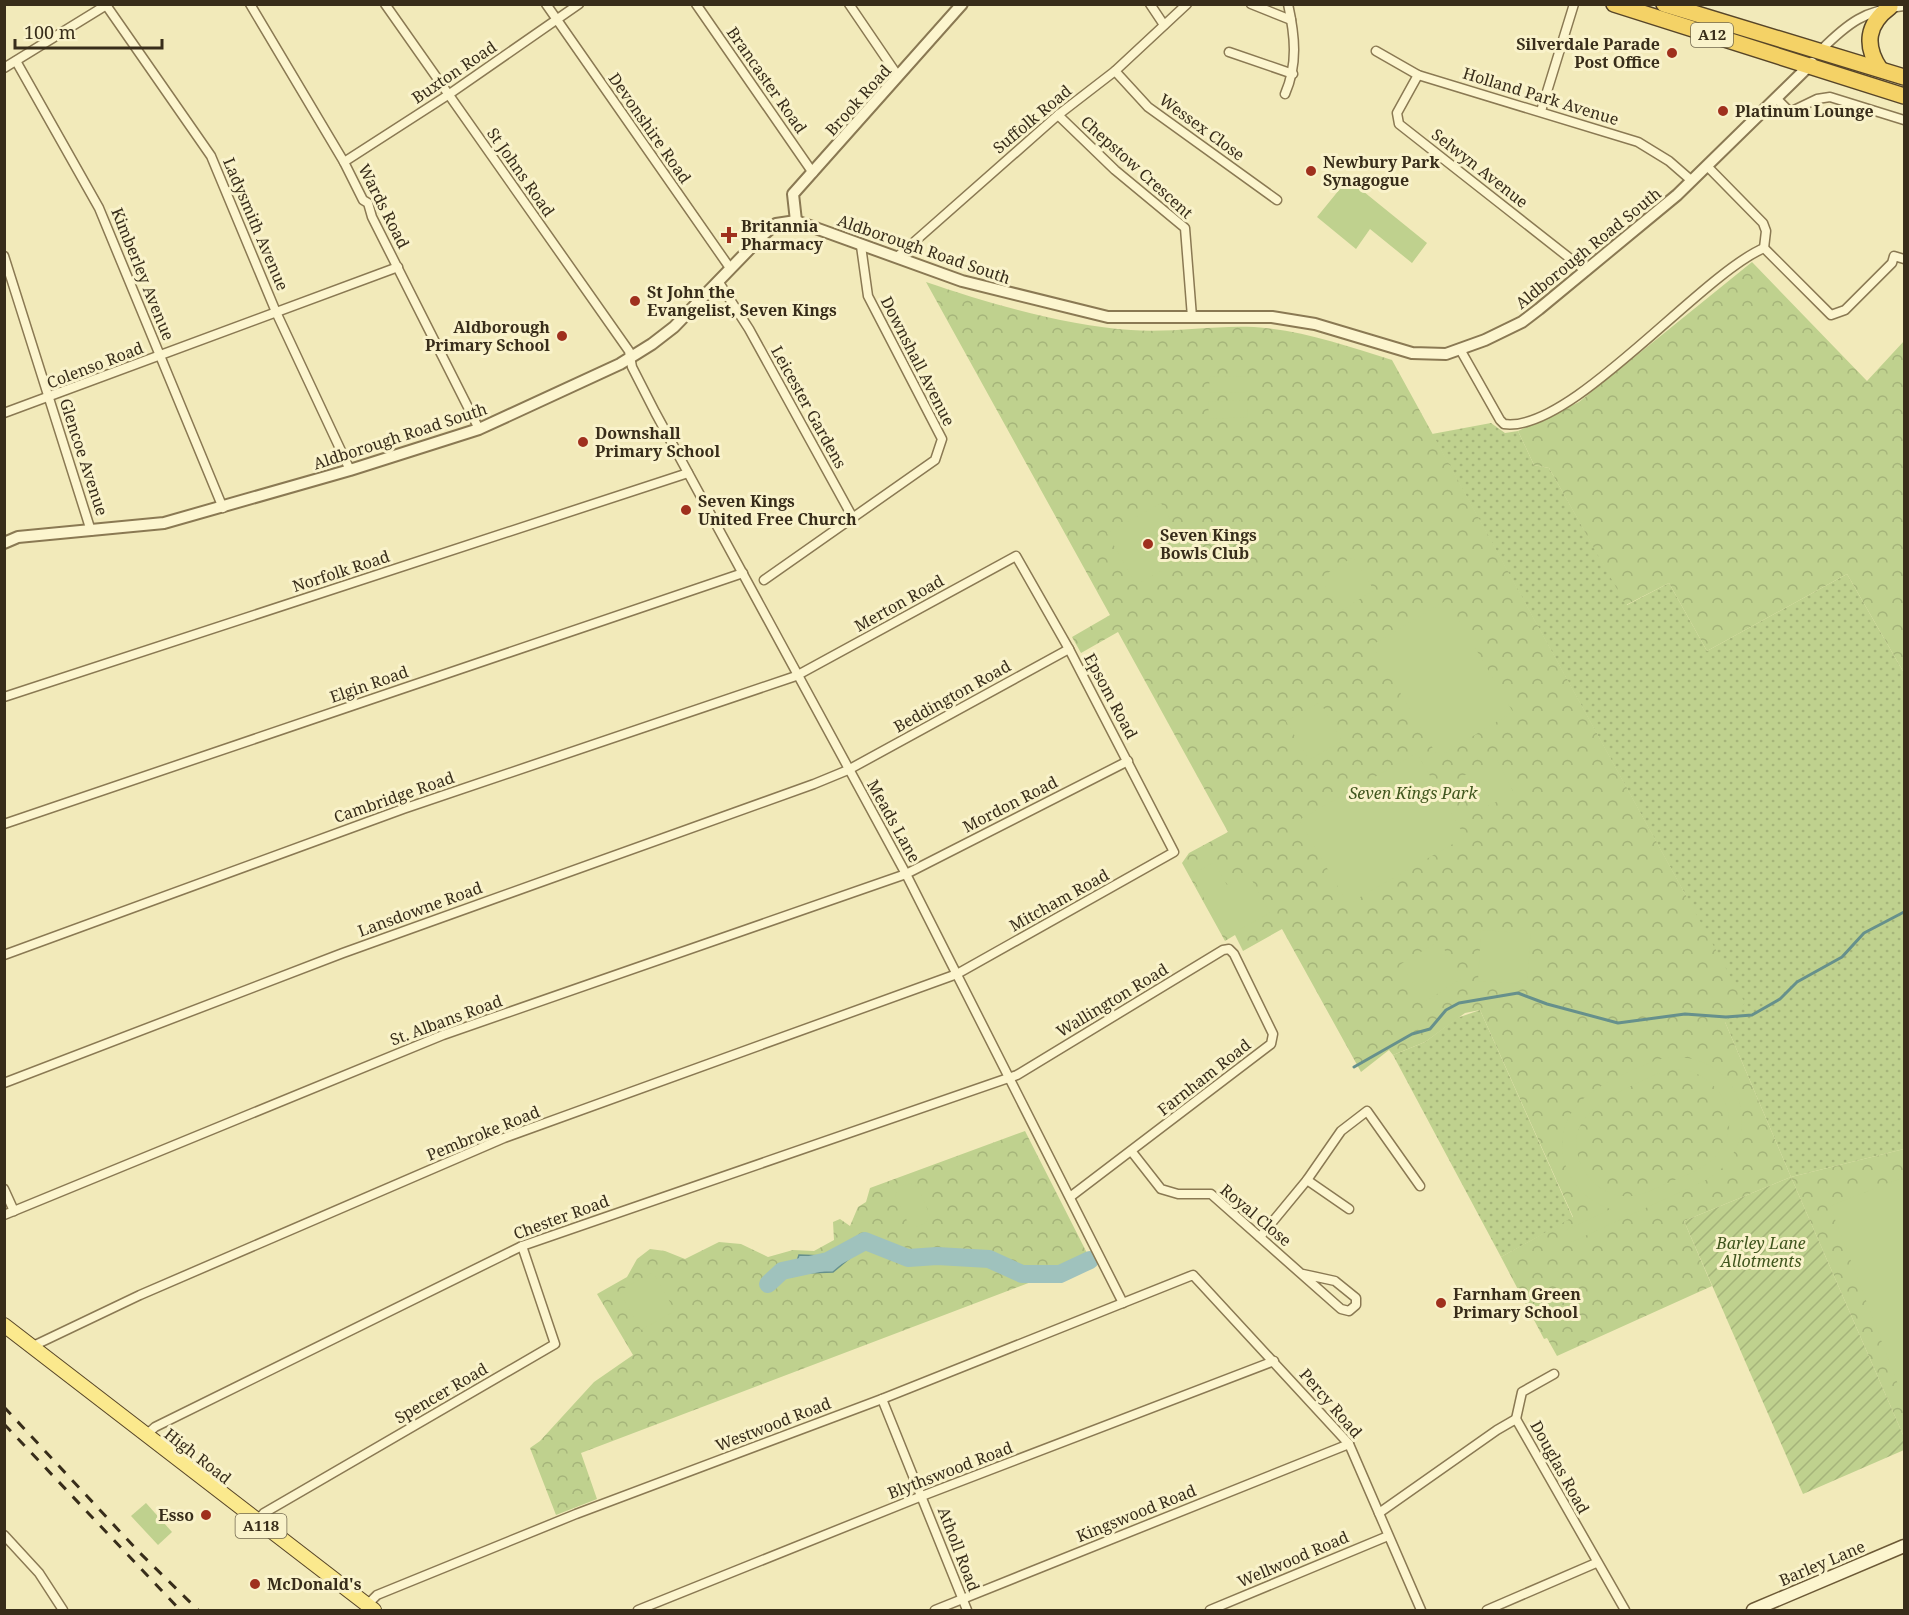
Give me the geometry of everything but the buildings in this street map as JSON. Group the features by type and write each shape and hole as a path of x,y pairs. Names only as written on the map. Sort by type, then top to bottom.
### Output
{"highway":[{"name":"A12","path":"1614,4 1905,96"},
{"name":"A12","path":"1664,4 1905,76"},
{"path":"1880,69 1871,57 1869,43 1871,28 1878,16 1897,7"}],"main road":[{"name":"High Road","path":"4,1325 370,1608"},
{"name":"Barley Lane","path":"1753,1611 1905,1546"}],"street":[{"name":"Wards Road","path":"250,4 344,162 363,200 370,207 372,217 479,429"},
{"name":"St Johns Road","path":"385,4 629,351 631,358"},
{"name":"Devonshire Road","path":"546,4 730,268"},
{"name":"Buxton Road","path":"344,162 448,95 579,4"},
{"name":"Brancaster Road","path":"696,4 813,173"},
{"path":"849,4 898,76"},
{"name":"Brook Road","path":"796,221 793,194 962,4"},
{"path":"1150,4 1164,25"},
{"name":"Suffolk Road","path":"897,257 1058,115 1115,71 1187,4"},
{"path":"1251,4 1291,20"},
{"path":"1285,94 1293,74 1295,46 1288,4"},
{"path":"1541,111 1574,4"},
{"path":"4,68 107,5"},
{"name":"Ladysmith Avenue","path":"107,5 211,156 276,312 350,470"},
{"path":"1821,50 1857,18 1874,10 1897,7"},
{"name":"Aldborough Road South","path":"4,543 18,537 152,525 223,508 479,429 631,358 674,327 730,268 776,225 796,221 962,281 1108,317 1164,319 1272,317 1315,324 1412,353 1446,354 1461,351 1522,322 1586,271 1692,181 1809,66 1821,50"},
{"name":"Holland Park Avenue","path":"1376,51 1418,75 1638,142 1669,161 1692,181"},
{"path":"1229,52 1293,74"},
{"name":"Kimberley Avenue","path":"16,62 99,208 223,508"},
{"name":"Wessex Close","path":"1115,71 1148,107 1277,200"},
{"name":"Selwyn Avenue","path":"1418,75 1397,113 1399,124 1586,271"},
{"path":"1776,98 1790,112 1816,99 1830,97 1905,120"},
{"name":"Chepstow Crescent","path":"1058,115 1115,171 1185,228 1192,317"},
{"path":"1461,351 1504,424 1521,424 1574,398 1728,273 1764,248 1766,231 1763,223 1707,166"},
{"name":"Downshall Avenue","path":"764,580 935,460 942,439 868,296 861,246"},
{"path":"1764,248 1831,315 1850,305 1892,263 1894,256 1905,259"},
{"name":"Glencoe Avenue","path":"4,256 91,531"},
{"name":"Colenso Road","path":"4,413 49,399 398,267"},
{"name":"Leicester Gardens","path":"718,281 749,329 853,518"},
{"name":"Meads Lane","path":"631,358 632,367 796,676 906,874 1123,1303"},
{"name":"Norfolk Road","path":"4,698 688,473"},
{"name":"Epsom Road","path":"1016,556 1069,649 1174,852"},
{"name":"Merton Road","path":"796,676 1016,556"},
{"name":"Elgin Road","path":"4,824 743,573"},
{"name":"Beddington Road","path":"848,770 1069,649"},
{"name":"Cambridge Road","path":"4,954 403,809 796,676"},
{"name":"Mordon Road","path":"906,874 1128,761"},
{"name":"Lansdowne Road","path":"4,1083 343,953 848,770"},
{"name":"Mitcham Road","path":"957,974 1174,852"},
{"name":"St. Albans Road","path":"4,1215 443,1035 906,874"},
{"name":"Wallington Road","path":"1010,1078 1223,950 1229,949"},
{"name":"Farnham Road","path":"1070,1197 1132,1152 1274,1040 1234,954 1229,949"},
{"name":"Pembroke Road","path":"30,1347 140,1295 504,1138 957,974"},
{"name":"Chester Road","path":"145,1436 155,1427 522,1246 1010,1078"},
{"path":"1260,1238 1307,1180 1341,1131 1367,1111 1420,1186"},
{"name":"Royal Close","path":"1132,1152 1161,1189 1178,1194 1211,1194 1341,1309 1349,1311 1356,1305 1356,1298 1335,1281 1303,1274"},
{"path":"1307,1180 1349,1209"},
{"path":"4,1189 14,1211"},
{"name":"Spencer Road","path":"256,1522 264,1513 555,1344 522,1246"},
{"name":"Westwood Road","path":"370,1608 377,1594 576,1514 882,1399 1193,1275"},
{"name":"Percy Road","path":"1193,1275 1349,1443 1421,1611"},
{"name":"Blythswood Road","path":"638,1611 922,1496 1274,1361"},
{"path":"1516,1419 1522,1392 1554,1374"},
{"name":"Atholl Road","path":"882,1399 967,1611"},
{"name":"Douglas Road","path":"1379,1513 1516,1419 1625,1611"},
{"name":"Kingswood Road","path":"934,1611 1349,1443"},
{"path":"4,1535 39,1573 62,1609"},
{"name":"Wellwood Road","path":"1210,1611 1388,1536"},
{"path":"1487,1611 1596,1563"}],"green space":[{"path":"1348,179 1427,243 1412,263 1370,229 1356,249 1317,217"},
{"path":"1752,262 1867,381 1904,341 1904,673 1847,574 1707,651 1669,583 1626,605 1549,468 1534,465 1518,431 1579,402"},
{"name":"Seven Kings Park","path":"926,282 975,298 1081,324 1146,331 1239,327 1272,329 1324,339 1392,360 1745,1003 1725,1022 1791,1177 1684,1221 1712,1286 1557,1356 1547,1338 1544,1339 1501,1257 1573,1217 1480,1010 1465,1013 1425,1042 1393,1055 1389,1050 1361,1072 1282,929 1243,951 1235,935 1225,941 1182,863 1189,853 1228,832 1118,632 1081,653 1072,637 1110,615"},
{"path":"1246,376 1246,392 1210,393 1209,377"},
{"path":"1247,400 1248,417 1209,419 1208,402"},
{"path":"1491,423 1505,433 1518,431 1534,465 1549,468 1627,605 1669,583 1707,651 1847,574 1904,673 1904,1149 1791,1177 1725,1022 1686,896 1432,434"},
{"name":"Seven Kings Bowls Club","path":"1161,503 1190,555 1136,585 1107,533"},
{"path":"1353,557 1374,590 1341,611 1320,578"},
{"path":"1447,600 1513,712 1438,757 1372,645"},
{"path":"1320,702 1342,741 1309,760 1286,721"},
{"path":"1417,753 1465,837 1348,904 1299,820"},
{"path":"1497,759 1514,793 1476,812 1459,778"},
{"path":"1214,862 1227,885 1248,873 1270,913 1226,937 1191,875"},
{"path":"1481,930 1531,934 1527,984 1478,981"},
{"path":"1439,941 1462,978 1425,1002 1401,964"},
{"path":"1480,1010 1573,1218 1501,1257 1393,1055 1425,1042 1457,1018"},
{"path":"1678,1057 1696,1060 1712,1067 1726,1078 1741,1108 1741,1130 1734,1152 1720,1170 1703,1181 1572,1242 1566,1230 1611,1209 1595,1202 1582,1192 1565,1165 1562,1149 1563,1133 1569,1117 1579,1103 1596,1089 1621,1075 1659,1059","holes":["1682,1069 1697,1074 1719,1093 1726,1105 1729,1119 1728,1133 1723,1146 1713,1159 1690,1173 1636,1195 1612,1194 1593,1182 1583,1168 1577,1152 1577,1139 1586,1116 1606,1099 1656,1074"]},
{"path":"1025,1131 1089,1257 1039,1279 581,1453 597,1499 556,1515 530,1448 540,1441 594,1382 633,1355 597,1294 627,1277 637,1259 650,1249 665,1251 685,1259 719,1242 741,1244 768,1257 793,1250 814,1251 834,1240 833,1222 840,1219 850,1226 858,1207 866,1202 870,1188"},
{"path":"1904,1149 1904,1437 1791,1177"},
{"name":"Barley Lane Allotments","path":"1791,1177 1904,1437 1904,1450 1803,1494 1684,1221"},
{"path":"1904,1177 1904,1394 1902,1395 1830,1206"},
{"path":"909,1183 918,1187 930,1215 926,1223 916,1227 908,1223 895,1195 900,1186"},
{"path":"653,1272 675,1311 641,1330 619,1291"},
{"path":"146,1503 172,1532 158,1545 131,1516"}],"water":[{"path":"845,1246 851,1257 833,1272 806,1273 797,1261 799,1255 824,1256"}],"waterway":[{"path":"1354,1067 1412,1034 1430,1029 1446,1010 1459,1003 1518,993 1547,1004 1618,1023 1685,1014 1726,1017 1752,1015 1780,999 1797,982 1842,957 1864,933 1904,912"},
{"path":"768,1284 782,1271 828,1261 865,1241 908,1258 937,1256 989,1259 1022,1274 1060,1274 1090,1260"}],"railway":[{"path":"4,1407 139,1552 198,1610"},
{"path":"4,1424 180,1610"}],"place":[{"name":"Silverdale Parade Post Office","path":"1672,53"},
{"name":"Platinum Lounge","path":"1723,111"},
{"name":"Newbury Park Synagogue","path":"1311,171"},
{"name":"Britannia Pharmacy","path":"729,235"},
{"name":"St John the Evangelist, Seven Kings","path":"635,301"},
{"name":"Aldborough Primary School","path":"562,336"},
{"name":"Downshall Primary School","path":"583,442"},
{"name":"Seven Kings United Free Church","path":"686,510"},
{"name":"Seven Kings Bowls Club","path":"1148,544"},
{"name":"Farnham Green Primary School","path":"1441,1303"},
{"name":"Esso","path":"206,1515"},
{"name":"McDonald's","path":"255,1584"}]}
